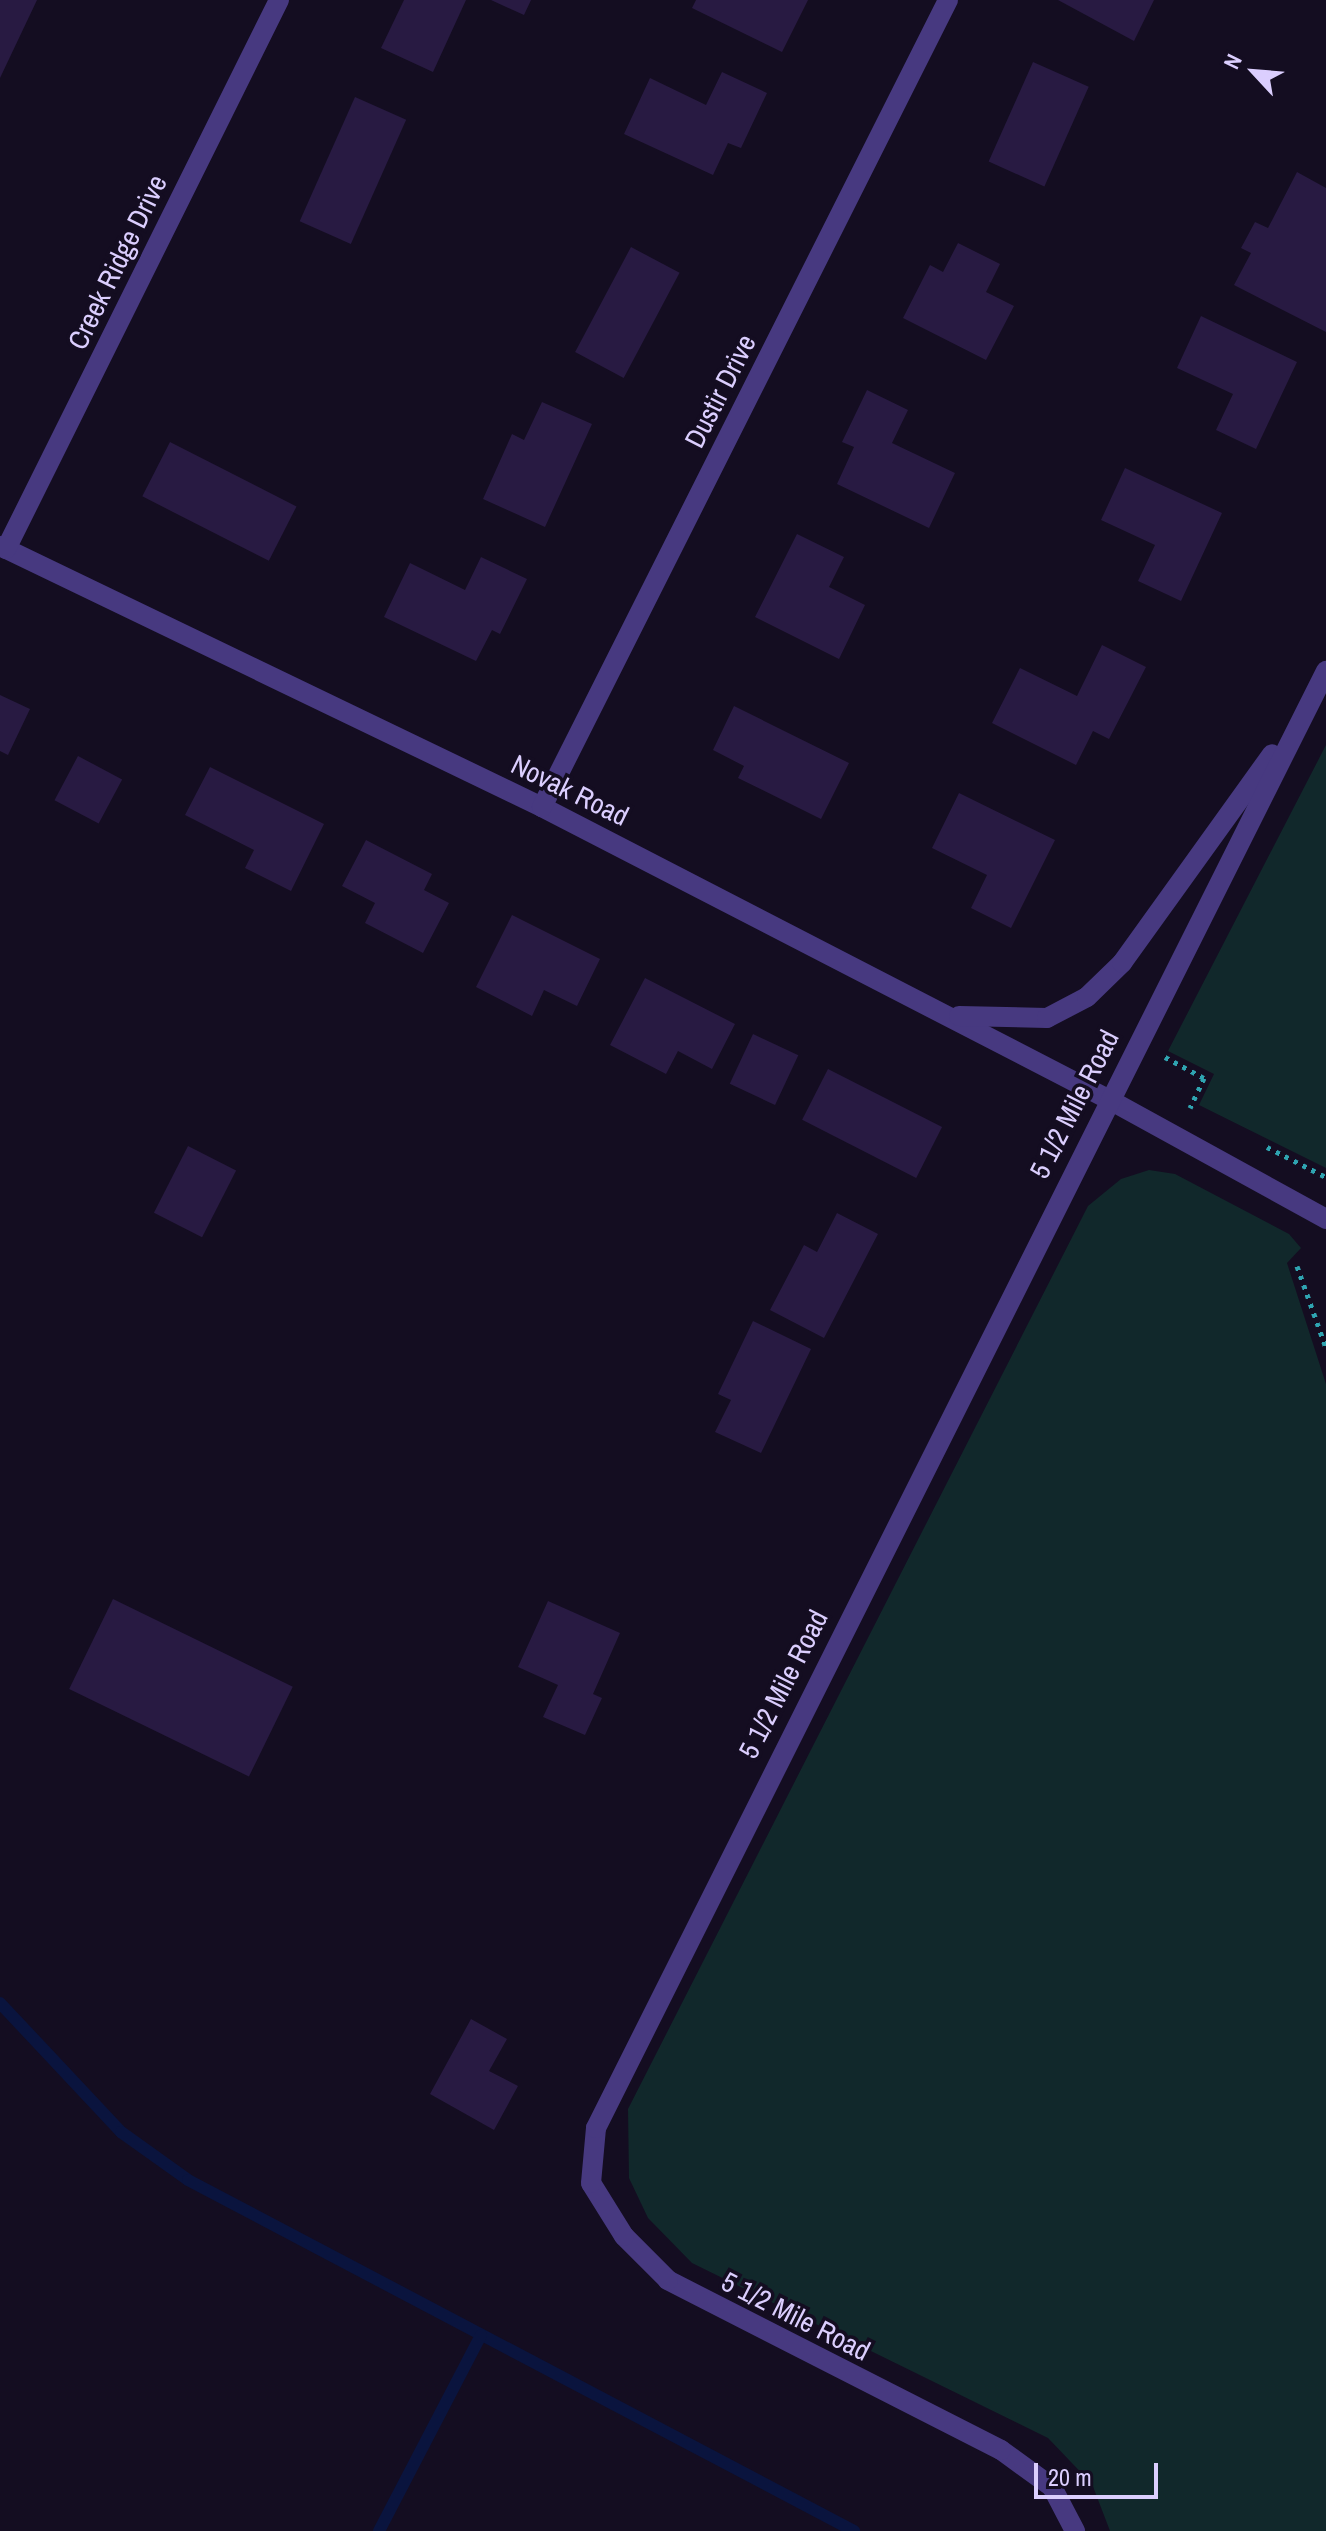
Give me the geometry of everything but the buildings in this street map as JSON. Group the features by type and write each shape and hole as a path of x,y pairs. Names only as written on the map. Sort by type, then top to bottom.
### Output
{"street":[{"name":"Creek Ridge Drive","path":"3,548 279,0"},
{"name":"Dustir Drive","path":"542,807 948,0"},
{"name":"Novak Road","path":"3,548 542,807 955,1016 1326,1219"},
{"name":"5 1/2 Mile Road","path":"1075,2531 1052,2487 1001,2450 668,2280 624,2236 591,2183 596,2128 623,2065 1136,1042 1326,671"},
{"path":"955,1016 1047,1018 1087,997 1122,963 1310,702"}],"path":[{"path":"1136,1042 1204,1078 1189,1107 1203,1114"},
{"path":"1258,1142 1326,1177"},
{"path":"1297,1266 1326,1348"}],"green space":[{"path":"1326,745 1326,1168 1199,1105 1214,1074 1168,1051"},
{"path":"1149,1170 1175,1174 1289,1234 1301,1248 1287,1263 1326,1384 1326,2531 1110,2531 1092,2484 1048,2438 692,2263 648,2218 629,2178 628,2109 1088,1206 1121,1179"}],"waterway":[{"path":"0,2003 121,2132 188,2180 854,2531"},
{"path":"379,2531 481,2335"}]}
